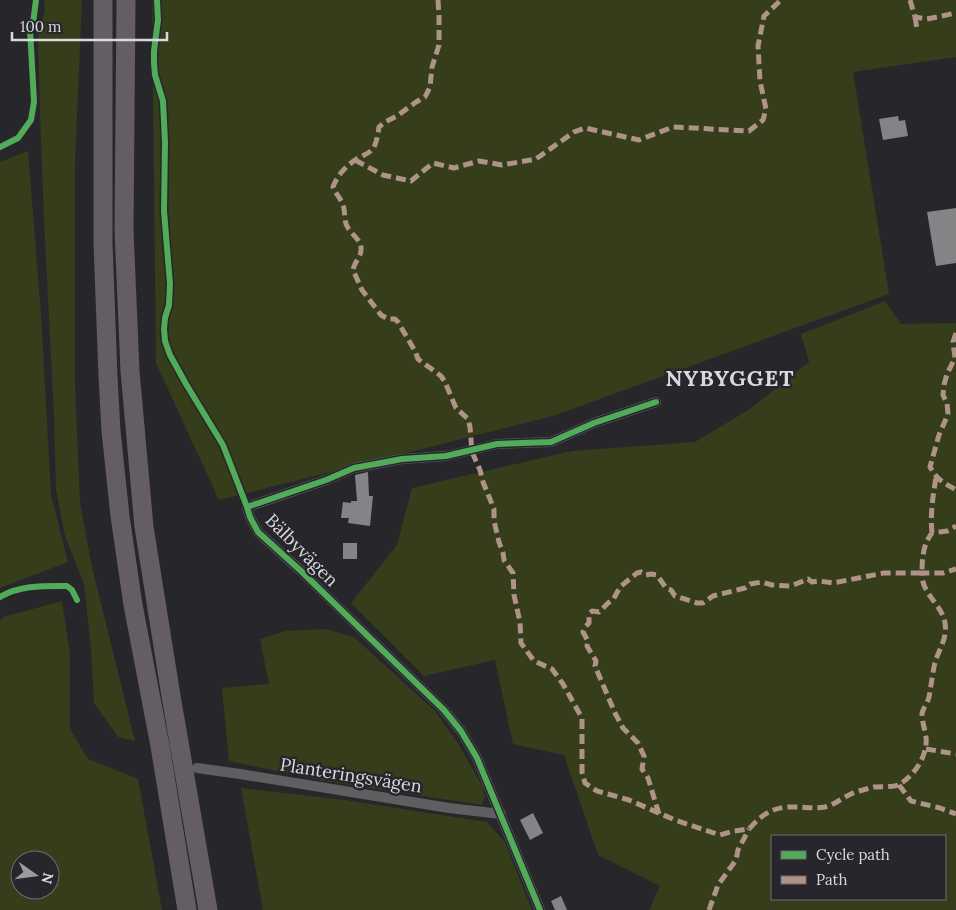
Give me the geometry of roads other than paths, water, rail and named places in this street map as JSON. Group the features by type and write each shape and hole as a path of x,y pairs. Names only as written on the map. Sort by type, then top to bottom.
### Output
{"highway":[{"path":"103,0 103,243 111,431 120,516 133,605 160,746 187,910"},
{"path":"126,0 124,230 130,371 144,527 208,910"}],"street":[{"name":"Bälbyvägen","path":"540,910 478,758 461,731 451,718 301,571 258,532 247,507 326,480 354,468 402,459 446,456 497,444 551,442 594,423 656,402"},
{"name":"Planteringsvägen","path":"197,768 449,808 501,814"}],"district":[{"name":"NYBYGGET","path":"730,378"}]}
